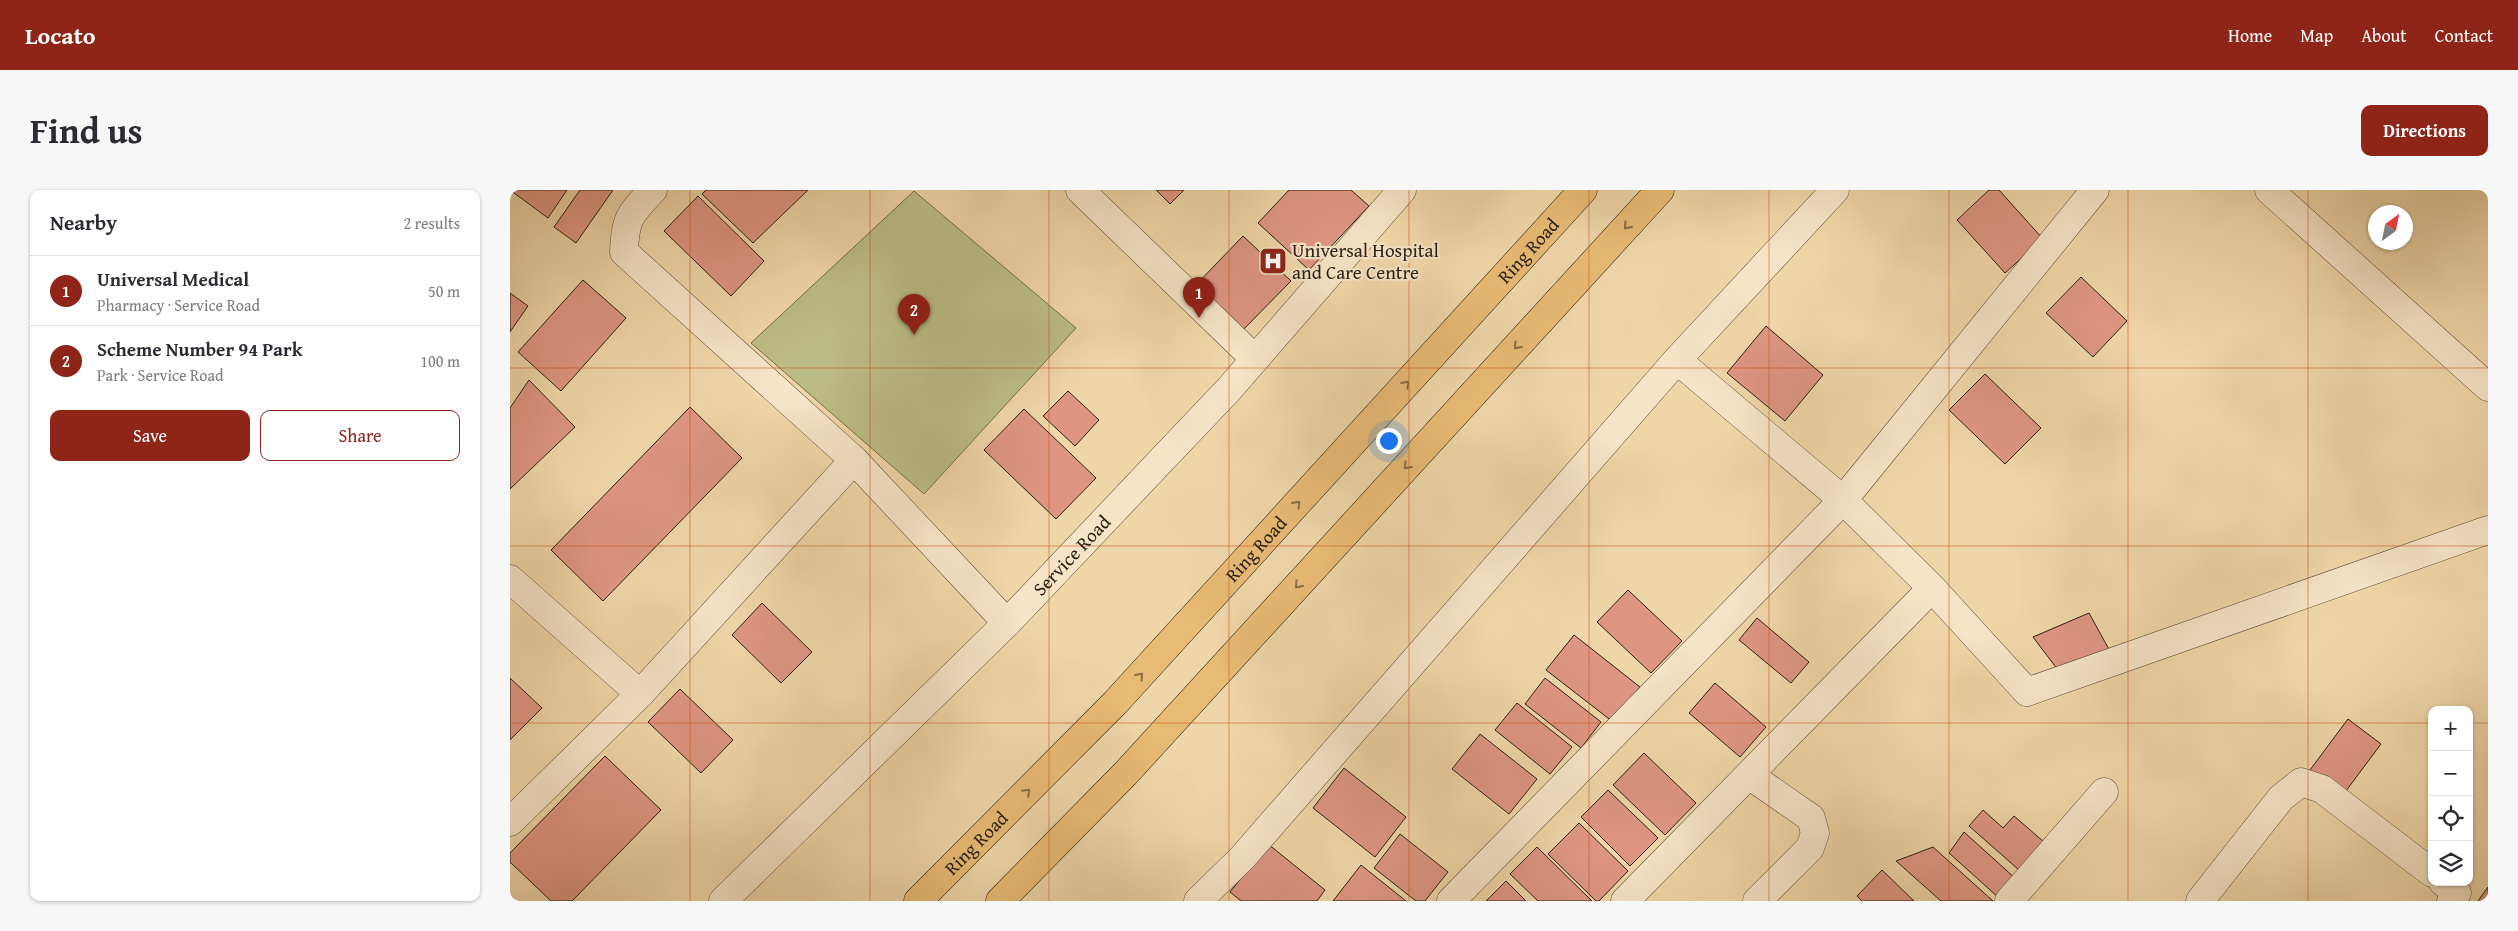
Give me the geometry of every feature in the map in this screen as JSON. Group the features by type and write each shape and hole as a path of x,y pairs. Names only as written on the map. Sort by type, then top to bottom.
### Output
{"main road":[{"name":"Ring Road","path":"918,901 1115,703 1583,190"},
{"path":"1000,901 1132,767 1660,190"}],"street":[{"path":"653,190 634,210 624,228 624,252 854,460 1007,623"},
{"path":"1080,190 1255,359"},
{"name":"Service Road","path":"723,901 1007,623 1255,359 1402,190"},
{"path":"1198,901 1242,858 1677,360 1834,190"},
{"path":"1451,901 1843,500 2095,190"},
{"path":"2269,190 2488,387"},
{"path":"1677,360 1843,500 1932,588 2027,692 2488,530"},
{"path":"510,822 640,694 854,460"},
{"path":"510,578 640,694"},
{"path":"1625,901 1932,588"},
{"path":"1749,775 1811,818 1815,833 1810,848 1757,901"},
{"path":"2200,901 2281,798 2301,782 2322,789 2428,870"},
{"path":"2009,901 2104,792"}],"green space":[{"path":"914,191 1076,328 924,494 751,343"}],"building":[{"path":"510,190 567,190 548,218"},
{"path":"580,190 613,190 576,243 554,227"},
{"path":"706,190 808,190 753,243 702,194"},
{"path":"1156,190 1184,190 1170,204"},
{"path":"1289,190 1351,190 1369,206 1309,270 1258,223"},
{"path":"1989,190 1999,190 2043,239 2005,273 1957,220"},
{"path":"698,196 764,261 731,296 664,231"},
{"path":"1243,236 1291,281 1240,333 1193,288"},
{"path":"2081,277 2127,321 2093,357 2046,313"},
{"path":"583,280 626,318 561,391 518,352"},
{"path":"510,293 528,306 510,332"},
{"path":"1766,326 1823,375 1785,421 1727,373"},
{"path":"1985,374 2041,428 2005,464 1949,410"},
{"path":"529,380 575,427 510,489 510,408"},
{"path":"1068,391 1099,420 1075,446 1043,416"},
{"path":"690,407 742,458 603,601 551,550"},
{"path":"1024,409 1096,478 1056,519 984,450"},
{"path":"1628,590 1682,641 1651,673 1597,622"},
{"path":"762,603 812,652 781,683 732,635"},
{"path":"2089,613 2111,653 2061,674 2033,637"},
{"path":"1757,618 1809,662 1791,683 1739,640"},
{"path":"1574,635 1640,687 1613,722 1546,670"},
{"path":"510,678 542,708 510,740"},
{"path":"1545,678 1601,722 1581,748 1525,704"},
{"path":"1715,683 1766,727 1740,757 1689,713"},
{"path":"680,689 733,740 701,773 648,722"},
{"path":"1517,703 1572,747 1550,774 1495,730"},
{"path":"2348,719 2381,744 2340,799 2307,774"},
{"path":"1480,734 1537,779 1509,814 1452,769"},
{"path":"1644,753 1696,803 1665,835 1613,785"},
{"path":"605,756 661,810 572,901 551,901 510,862 510,853"},
{"path":"1344,768 1406,817 1375,857 1313,808"},
{"path":"1608,790 1658,838 1630,866 1581,817"},
{"path":"1983,810 2003,828 2014,816 2044,842 2019,870 1969,826"},
{"path":"1579,823 1628,871 1599,901 1596,901 1548,854"},
{"path":"1964,832 2016,879 1999,898 1949,853"},
{"path":"1400,834 1448,872 1425,901 1416,901 1374,868"},
{"path":"1268,844 1325,890 1317,901 1241,901 1230,892"},
{"path":"1537,847 1592,901 1538,901 1510,874"},
{"path":"1933,847 1993,901 1941,901 1896,861"},
{"path":"1361,865 1406,901 1333,901"},
{"path":"1882,870 1914,901 1862,901 1857,896"},
{"path":"1506,881 1526,901 1486,901"},
{"path":"2488,887 2488,901 2478,901"}],"place":[{"name":"Universal Hospital and Care Centre","path":"1273,261"},
{"name":"Universal Medical","path":"1199,318"},
{"name":"Scheme Number 94 Park","path":"914,335"}]}
